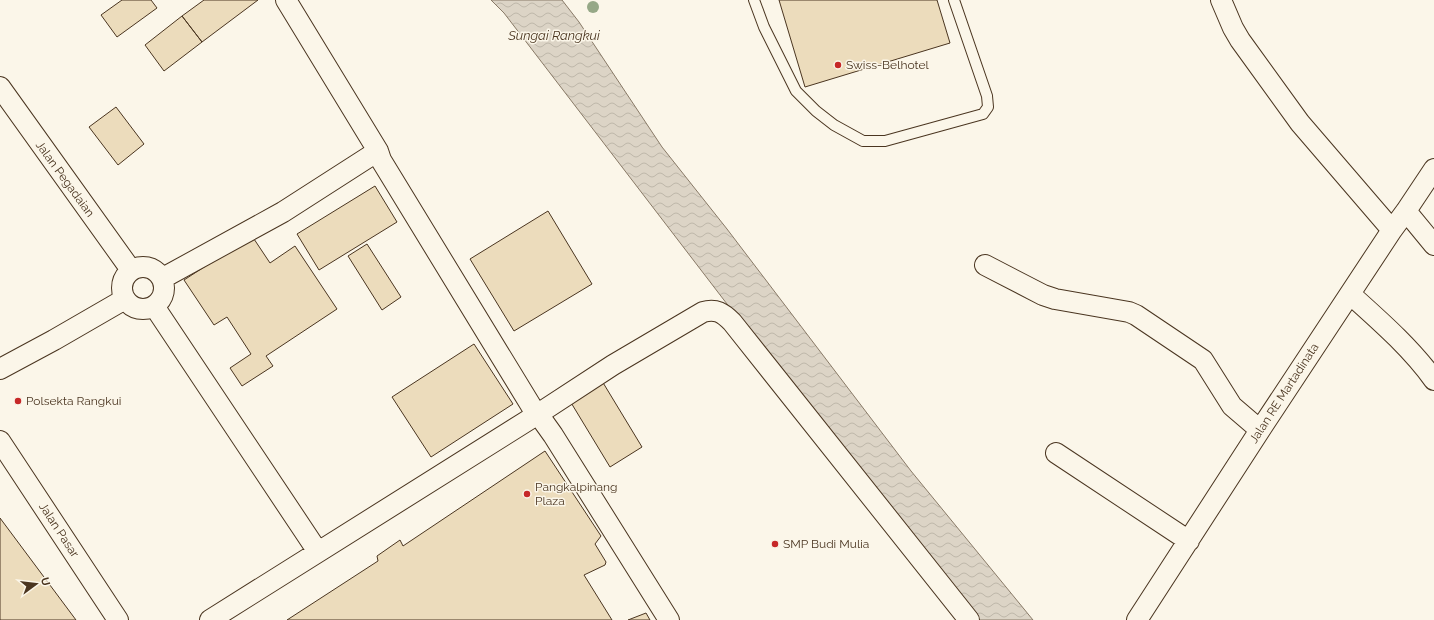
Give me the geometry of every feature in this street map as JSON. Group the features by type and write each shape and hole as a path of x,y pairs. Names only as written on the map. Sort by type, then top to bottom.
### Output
{"street":[{"path":"286,0 378,152 381,160 533,409 538,414 669,620"},
{"path":"1221,0 1240,40 1291,110 1392,230"},
{"name":"Jalan Pegadaian","path":"0,87 131,270"},
{"path":"163,278 283,212 378,152"},
{"name":"Jalan RE Martadinata","path":"1137,620 1260,430 1434,169"},
{"path":"1406,211 1434,245"},
{"path":"985,265 1043,296 1129,312 1136,315 1203,360 1232,406 1260,430"},
{"path":"139,266 148,266 157,271 163,278 165,288 162,299 154,306 146,309 138,308 130,305 125,299 122,291 122,283 125,276 131,270 139,266"},
{"path":"1350,294 1411,352 1426,368 1434,380"},
{"path":"0,369 125,299"},
{"path":"154,306 318,552"},
{"path":"210,620 538,414 613,365 709,310 718,311 724,314 732,322 969,620"},
{"name":"Jalan Pasar","path":"0,441 118,620"},
{"path":"1056,452 1189,541"}],"lane":[{"path":"754,0 764,27 796,91 816,111 834,125 863,141 885,141 983,114 988,107 987,96 954,0"}],"water":[{"name":"Sungai Rangkui","path":"491,0 562,0 579,22 662,147 727,229 911,471 1033,620 974,620 727,304 504,13"}],"building":[{"path":"122,0 151,0 157,8 117,37 101,15"},
{"path":"204,0 258,0 202,42 182,16"},
{"name":"Swiss-Belhotel","path":"779,0 937,0 950,43 805,87"},
{"path":"182,16 202,42 164,71 145,45"},
{"path":"116,107 144,144 118,165 89,127"},
{"path":"375,186 397,222 319,270 297,234"},
{"path":"548,211 592,284 514,331 470,259"},
{"path":"252,236 270,263 295,246 337,309 266,356 273,366 242,386 230,368 251,354 227,317 214,325 184,280"},
{"path":"367,244 401,297 382,310 348,256"},
{"path":"474,344 513,404 431,457 392,397"},
{"path":"602,381 642,447 610,467 570,401"},
{"name":"Pangkalpinang Plaza","path":"545,451 601,536 595,544 606,562 605,565 584,575 612,620 287,620 378,561 377,556 400,540 403,546"},
{"path":"0,518 76,620 0,620"},
{"path":"646,613 650,620 628,620"}],"place":[{"name":"Swiss-Belhotel","path":"838,65"},
{"name":"Polsekta Rangkui","path":"18,401"},
{"name":"Pangkalpinang Plaza","path":"527,494"},
{"name":"SMP Budi Mulia","path":"775,544"}]}
